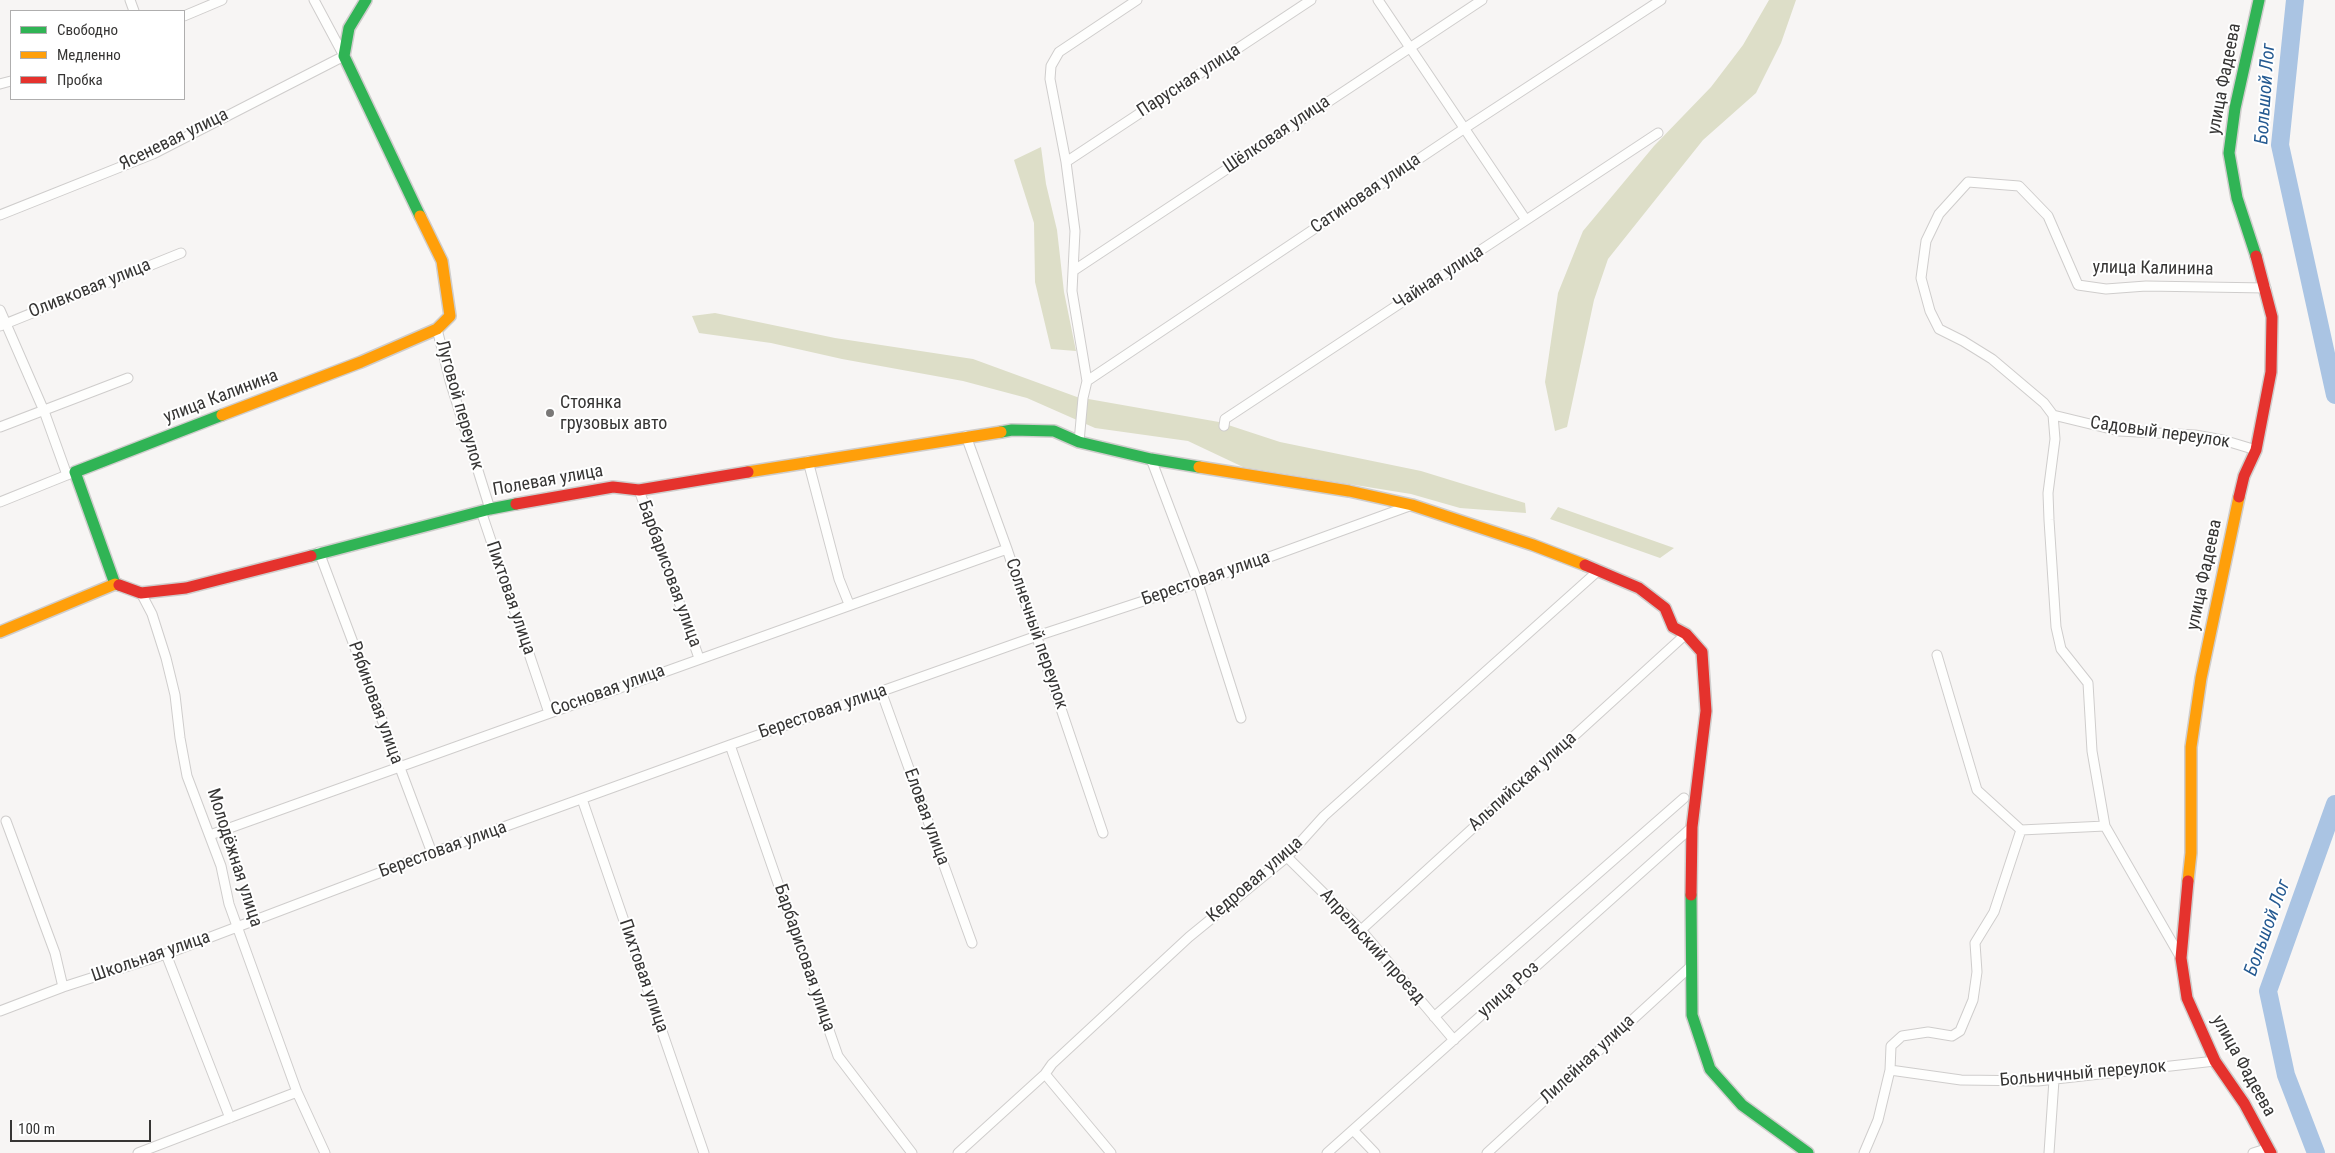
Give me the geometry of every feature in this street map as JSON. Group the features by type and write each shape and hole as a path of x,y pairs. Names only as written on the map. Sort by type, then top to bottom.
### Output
{"street":[{"path":"185,16 222,0"},
{"path":"314,0 344,56"},
{"path":"344,56 349,28 366,0"},
{"path":"1079,442 1083,398 1088,381 1072,291 1075,231 1066,162 1050,79 1051,66 1060,52 1137,0"},
{"name":"Парусная улица","path":"1066,162 1311,0"},
{"path":"1378,0 1526,220"},
{"name":"Шёлковая улица","path":"1073,272 1482,0"},
{"name":"Сатиновая улица","path":"1088,381 1465,128 1662,0"},
{"name":"улица Фадеева","path":"2253,1153 2270,1150 2244,1103 2215,1061 2187,998 2181,958 2191,853 2191,747 2201,678 2220,580 2244,476 2256,450 2268,397 2271,372 2272,317 2266,288 2236,198 2229,153 2235,108 2259,0"},
{"name":"Ясеневая улица","path":"0,215 153,154 344,56"},
{"name":"улица Калинина","path":"0,502 361,362 437,329 450,316 442,261 358,91 344,56"},
{"name":"Чайная улица","path":"1224,426 1225,418 1658,132"},
{"name":"улица Калинина","path":"2053,415 2044,403 1992,359 1939,329 1930,311 1921,278 1926,241 1939,214 1968,182 2018,186 2048,216 2078,285 2106,289 2146,286 2266,288"},
{"name":"Оливковая улица","path":"3,325 181,253"},
{"path":"0,310 3,325 71,473 115,584"},
{"name":"Луговой переулок","path":"437,329 485,510"},
{"path":"0,427 128,378"},
{"path":"2053,415 2055,439 2048,493 2056,628 2061,649 2088,683 2092,751 2105,826 2181,958"},
{"name":"Садовый переулок","path":"2053,415 2119,431 2195,435 2223,440 2256,450"},
{"name":"Полевая улица","path":"141,593 186,588 485,510 613,487 639,490 1012,430 1054,431 1079,442 1150,459 1349,492 1412,505 1533,545 1599,570 1639,588 1664,608 1673,627 1686,634 1702,652 1706,711 1692,827 1690,967 1692,1015 1710,1069 1742,1105 1808,1153"},
{"name":"Солнечный переулок","path":"966,436 1007,548 1103,833"},
{"path":"1150,459 1198,583 1241,718"},
{"path":"808,462 839,579 849,604"},
{"name":"Барбарисовая улица","path":"639,490 699,658"},
{"name":"Берестовая улица","path":"238,926 432,853 730,745 1037,636 1198,583 1412,505"},
{"name":"Пихтовая улица","path":"485,510 549,713"},
{"name":"Сосновая улица","path":"210,835 1007,548"},
{"name":"Рябиновая улица","path":"319,552 432,853"},
{"name":"Кедровая улица","path":"958,1153 1046,1074 1052,1064 1189,937 1287,857 1324,816 1599,570"},
{"path":"0,632 115,584 141,593"},
{"name":"Молодёжная улица","path":"141,593 152,614 166,658 175,695 187,776 210,835 238,926 297,1092 325,1153"},
{"name":"Альпийская улица","path":"1361,930 1686,634"},
{"path":"1937,655 1977,790 2021,830 2105,826"},
{"name":"Еловая улица","path":"881,691 972,943"},
{"name":"Барбарисовая улица","path":"730,745 838,1056 912,1153"},
{"name":"улица Роз","path":"1434,1017 1684,798"},
{"name":"Пихтовая улица","path":"582,800 704,1153"},
{"path":"6,822 55,953 63,987"},
{"name":"улица Роз","path":"1327,1153 1692,827"},
{"path":"1864,1153 1878,1120 1890,1070 1891,1046 1902,1036 1928,1032 1952,1036 1960,1031 1973,1000 1977,972 1975,943 1994,912 2021,830"},
{"name":"Апрельский проезд","path":"1287,857 1361,930 1454,1040"},
{"name":"Школьная улица","path":"0,1011 63,987 166,954 238,926"},
{"path":"166,954 230,1118"},
{"name":"Лилейная улица","path":"1487,1153 1690,967"},
{"name":"Больничный переулок","path":"1890,1070 1961,1080 2000,1082 2054,1080 2215,1061"},
{"path":"1046,1074 1111,1153"},
{"path":"2049,1153 2054,1080"},
{"path":"138,1153 297,1092"},
{"path":"1353,1130 1374,1153"}],"green space":[{"path":"1769,0 1796,0 1781,43 1756,93 1703,140 1608,259 1594,300 1567,427 1555,431 1545,382 1558,293 1583,231 1654,146 1711,87 1743,45"},
{"path":"1041,147 1046,184 1057,230 1064,292 1076,351 1051,349 1035,282 1034,223 1014,160"},
{"path":"715,313 835,338 973,359 1077,397 1219,422 1280,442 1421,471 1525,503 1526,513 1460,508 1411,494 1243,467 1188,441 1095,428 1027,398 963,381 842,359 771,343 699,333 692,316"},
{"path":"1558,507 1674,548 1660,558 1550,519"}],"waterway":[{"name":"Большой Лог","path":"2295,0 2280,145 2335,395"},
{"name":"Большой Лог","path":"2316,1153 2286,1075 2268,991 2335,804"}],"traffic: fast":[{"path":"366,0 349,28 344,56 420,216"},
{"path":"2256,256 2237,198 2229,153 2235,108 2259,0"},
{"path":"119,585 115,584 75,472 222,415"},
{"path":"1001,432 1012,430 1054,431 1079,442 1151,459 1199,467"},
{"path":"311,556 490,509 516,504"},
{"path":"1691,895 1692,1015 1710,1069 1742,1105 1808,1153"}],"traffic: slow":[{"path":"222,415 361,362 437,329 450,316 442,261 420,216"},
{"path":"748,472 1001,432"},
{"path":"1199,467 1349,491 1412,505 1533,545 1585,565"},
{"path":"2188,881 2191,853 2191,747 2201,678 2239,497"},
{"path":"0,632 115,584"}],"traffic: jam":[{"path":"2239,497 2244,476 2256,450 2271,372 2272,317 2256,256"},
{"path":"516,504 613,487 639,490 748,472"},
{"path":"119,585 141,593 186,588 311,556"},
{"path":"1585,565 1639,588 1665,608 1673,627 1686,634 1702,652 1706,711 1692,827 1691,895"},
{"path":"2188,881 2181,958 2187,998 2215,1061 2244,1103 2271,1153"}],"place":[{"name":"Стоянка грузовых авто","path":"550,413"}]}
